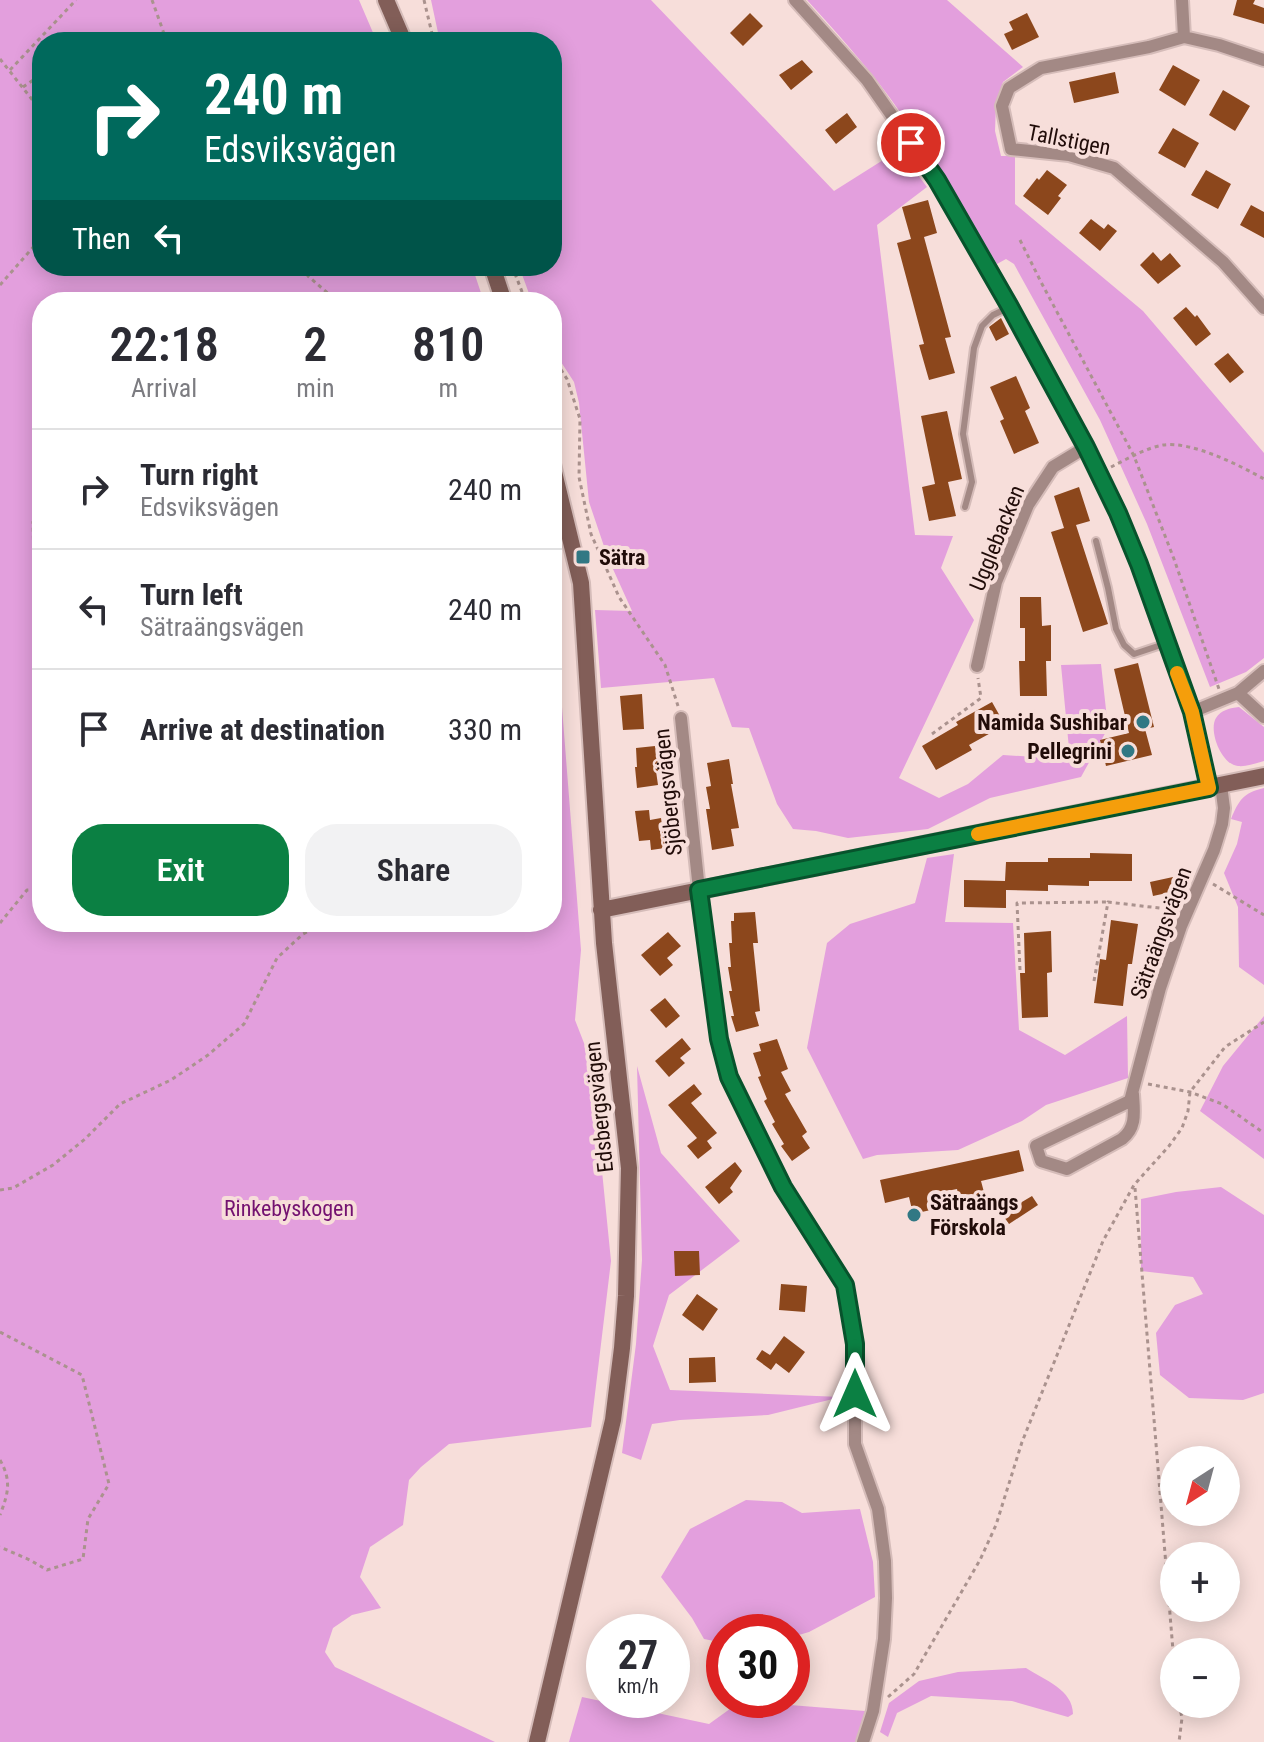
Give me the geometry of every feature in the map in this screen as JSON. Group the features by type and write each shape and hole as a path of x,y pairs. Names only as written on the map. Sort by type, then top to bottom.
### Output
{"main road":[{"path":"386,0 400,32"},
{"name":"Edsbergsvägen","path":"537,1742 613,1420 626,1296 629,1168 601,910 581,583 562,505"},
{"path":"601,910 1264,776"}],"street":[{"name":"Sätraängsvägen","path":"795,0 867,80 937,180 1086,447 1139,564 1224,808 1214,850 1187,911 1160,988 1130,1101 1036,1146 1041,1161 1067,1169 1130,1133 1134,1088"},
{"path":"1182,0 1184,37 1264,60"},
{"name":"Tallstigen","path":"1184,37 1041,68 1009,88 1002,106 1011,149 1069,155 1114,168 1223,262 1264,308"},
{"name":"Ugglebacken","path":"977,666 996,582 1028,505 1053,467 1086,447"},
{"path":"1192,712 1238,693 1264,671"},
{"path":"1238,693 1264,717"},
{"name":"Sjöbergsvägen","path":"681,718 699,890 719,1039 729,1077 783,1187 845,1285 855,1344 855,1444 878,1509 885,1561 884,1639 873,1711 863,1742"}],"lane":[{"path":"965,507 972,482 963,434 974,348 982,326 993,315 1010,307"},
{"path":"1096,541 1116,629 1124,645 1134,654 1167,643"}],"path":[{"path":"46,32 76,0"},
{"path":"152,0 163,32"},
{"path":"424,0 432,32"},
{"path":"10,70 32,47"},
{"path":"0,59 32,99"},
{"path":"23,87 32,81"},
{"path":"1020,240 1134,456 1222,698"},
{"path":"0,285 32,248"},
{"path":"308,276 326,292"},
{"name":"Sjöbergsvägen","path":"562,371 580,419 579,477 591,534 619,597 665,665 681,718"},
{"path":"1099,473 1163,445 1184,445 1224,459 1264,479"},
{"path":"932,734 981,698 977,666"},
{"path":"1201,877 1264,915"},
{"path":"0,923 27,890 32,890"},
{"path":"1020,970 1017,903 1108,902 1187,911"},
{"path":"1094,981 1108,902"},
{"path":"0,1190 13,1188 53,1165 120,1104 171,1080 208,1055 244,1024 277,958 307,932"},
{"path":"875,1700 887,1698 914,1674 980,1560 996,1525 1022,1442 1103,1241 1134,1185 1182,1128 1190,1092 1225,1047 1264,1022"},
{"path":"1134,1088 1190,1092 1222,1104 1264,1133"},
{"path":"1134,1185 1172,1638"},
{"path":"0,1332 82,1375 109,1484 88,1519 83,1559 47,1570 0,1547"},
{"path":"0,1460 9,1486 0,1515"},
{"path":"1179,1742 1182,1718"}],"green space":[{"name":"Rinkebyskogen","path":"0,0 359,0 373,32 32,32 32,276 475,276 481,292 32,292 32,932 562,932 562,707 581,950 575,1020 591,1061 611,1261 591,1427 449,1444 421,1467 409,1480 403,1525 370,1547 360,1577 381,1608 352,1615 333,1628 325,1652 335,1667 495,1742 0,1742"},
{"path":"431,0 651,0 834,191 899,150 927,187 877,225 915,535 953,536 941,568 974,620 899,778 939,798 968,784 1003,755 1070,759 1061,665 1101,664 1108,728 1081,777 990,798 928,829 848,838 793,829 777,804 749,728 732,727 714,678 601,688 595,610 632,611 608,558 589,502 579,403 574,382 562,363 562,292 528,292 523,276 562,276 562,32 438,32"},
{"path":"807,0 947,0 1023,67 1003,82 996,105 995,131 1001,156 1015,156 1015,204 1143,311 1264,453 1264,658 1246,672 1210,687 1147,524 1100,420 1014,264 1006,259 997,264 890,98"},
{"path":"1239,707 1264,727 1264,761 1238,766 1227,760 1218,746 1214,731 1216,718 1226,710"},
{"path":"1264,788 1264,985 1239,967 1238,907 1224,873 1237,844 1242,822 1231,819 1234,812 1246,795"},
{"path":"954,854 945,922 1013,923 1019,1030 1065,1055 1127,1016 1128,1078 1046,1105 1022,1121 958,1150 877,1155 863,1159 807,1048 827,943 850,924 915,903 927,858"},
{"path":"1264,1016 1264,1159 1200,1111 1223,1066"},
{"path":"637,1066 661,1153 740,1241 669,1295 653,1346 670,1390 841,1397 768,1415 652,1424 641,1460 622,1453 636,1344 642,1260"},
{"path":"1221,1187 1264,1215 1264,1393 1243,1400 1189,1398 1160,1375 1156,1333 1175,1305 1203,1294 1193,1277 1141,1271 1141,1199"},
{"path":"746,1500 782,1502 802,1513 860,1509 873,1562 875,1597 810,1631 810,1614 706,1614 704,1639 690,1614 661,1577 690,1529"},
{"path":"1026,1668 1063,1692 1072,1706 1073,1714 1068,1717 1012,1701 931,1696 897,1713 888,1737 880,1732 889,1703 919,1681 958,1672"},
{"path":"582,1697 586,1698 586,1718 681,1718 709,1724 717,1718 810,1718 810,1707 865,1711 856,1742 569,1742"}],"building":[{"path":"1237,0 1255,0 1253,4 1264,8 1264,24 1233,15"},
{"path":"750,13 763,26 743,46 730,33"},
{"path":"1027,13 1039,37 1012,50 1004,34 1013,30 1009,22"},
{"path":"802,60 813,72 791,90 779,75"},
{"path":"1173,65 1200,80 1185,106 1159,90"},
{"path":"1115,72 1119,93 1074,103 1069,82"},
{"path":"1223,90 1250,106 1235,131 1209,115"},
{"path":"847,113 857,127 836,144 825,130"},
{"path":"1173,128 1199,143 1185,168 1158,153"},
{"path":"1047,170 1067,185 1048,215 1023,196"},
{"path":"1206,170 1231,184 1218,209 1191,195"},
{"path":"928,200 937,233 924,237 951,337 945,338 955,373 929,380 919,345 924,344 897,243 911,239 902,207"},
{"path":"1251,205 1264,212 1264,238 1240,225"},
{"path":"1091,219 1104,229 1108,224 1117,231 1100,251 1079,233"},
{"path":"1153,252 1161,261 1170,253 1181,266 1158,284 1140,265"},
{"path":"1186,307 1195,317 1197,315 1211,334 1196,346 1173,318"},
{"path":"1001,318 1009,334 996,341 989,327"},
{"path":"1228,353 1244,372 1230,383 1214,364"},
{"path":"1016,376 1030,408 1025,411 1039,443 1014,454 990,387"},
{"path":"947,411 962,479 948,482 956,516 929,521 922,487 935,484 921,416"},
{"path":"1079,487 1090,521 1076,525 1108,624 1083,632 1051,532 1064,528 1054,496"},
{"path":"1020,597 1041,597 1042,626 1051,625 1051,661 1046,661 1047,696 1020,696 1019,661 1025,661 1025,628 1020,628"},
{"path":"1138,663 1154,727 1145,729 1152,755 1106,766 1100,740 1129,733 1114,669"},
{"path":"642,694 644,729 623,730 620,696"},
{"path":"992,702 1005,725 969,745 972,750 936,770 922,746"},
{"path":"655,746 658,785 637,788 636,748"},
{"path":"729,759 739,828 731,829 734,846 712,850 706,809 710,809 706,787 711,786 707,763"},
{"path":"649,810 650,820 661,818 665,848 651,850 650,840 639,841 635,811"},
{"path":"1090,853 1132,854 1132,881 1089,881 1089,886 1048,885 1048,891 1006,890 1006,908 964,907 964,880 1005,881 1006,862 1090,858"},
{"path":"1173,877 1176,891 1153,896 1150,882"},
{"path":"755,912 758,943 753,943 760,1011 755,1012 759,1026 736,1032 729,991 732,991 728,967 731,967 731,921 734,921 734,913"},
{"path":"1111,920 1138,924 1132,964 1128,964 1123,1006 1094,1003 1100,959 1106,960"},
{"path":"1051,931 1052,972 1047,973 1048,1017 1022,1018 1020,973 1025,973 1024,933"},
{"path":"668,932 681,946 667,958 673,965 660,976 641,955"},
{"path":"665,998 680,1016 666,1028 650,1010"},
{"path":"682,1038 691,1049 680,1058 685,1063 669,1077 655,1061"},
{"path":"777,1039 788,1069 781,1072 791,1091 785,1094 807,1132 802,1136 810,1148 792,1161 781,1146 784,1144 772,1124 775,1122 764,1101 767,1099 753,1053 761,1051 759,1044"},
{"path":"694,1084 702,1094 691,1103 717,1133 707,1141 712,1148 698,1159 687,1146 697,1138 668,1105"},
{"name":"Sätraängs Förskola","path":"1019,1150 1024,1171 981,1181 985,1196 960,1202 957,1189 932,1194 935,1209 913,1214 909,1197 885,1203 880,1180"},
{"path":"735,1162 742,1171 730,1188 733,1192 719,1204 705,1187"},
{"path":"1032,1196 1038,1205 1009,1224 1002,1214"},
{"path":"674,1251 699,1251 700,1275 675,1276"},
{"path":"781,1284 807,1286 805,1312 779,1310"},
{"path":"697,1294 718,1309 703,1331 682,1315"},
{"path":"784,1336 805,1352 789,1373 776,1363 771,1370 756,1359 762,1350 770,1355"},
{"path":"715,1357 716,1382 689,1383 689,1358"}],"slow traffic":[{"path":"978,834 1209,788 1192,712 1177,673"}],"place":[{"name":"Sätra","path":"583,557"},
{"name":"Namida Sushibar","path":"1143,722"},
{"name":"Pellegrini","path":"1128,751"},
{"name":"Sätraängs Förskola","path":"914,1215"}],"route":[{"path":"855,1394 855,1344 845,1285 783,1187 729,1077 719,1039 699,890 1209,788 1192,712 1118,513 1010,307 937,180 911,143"}]}
